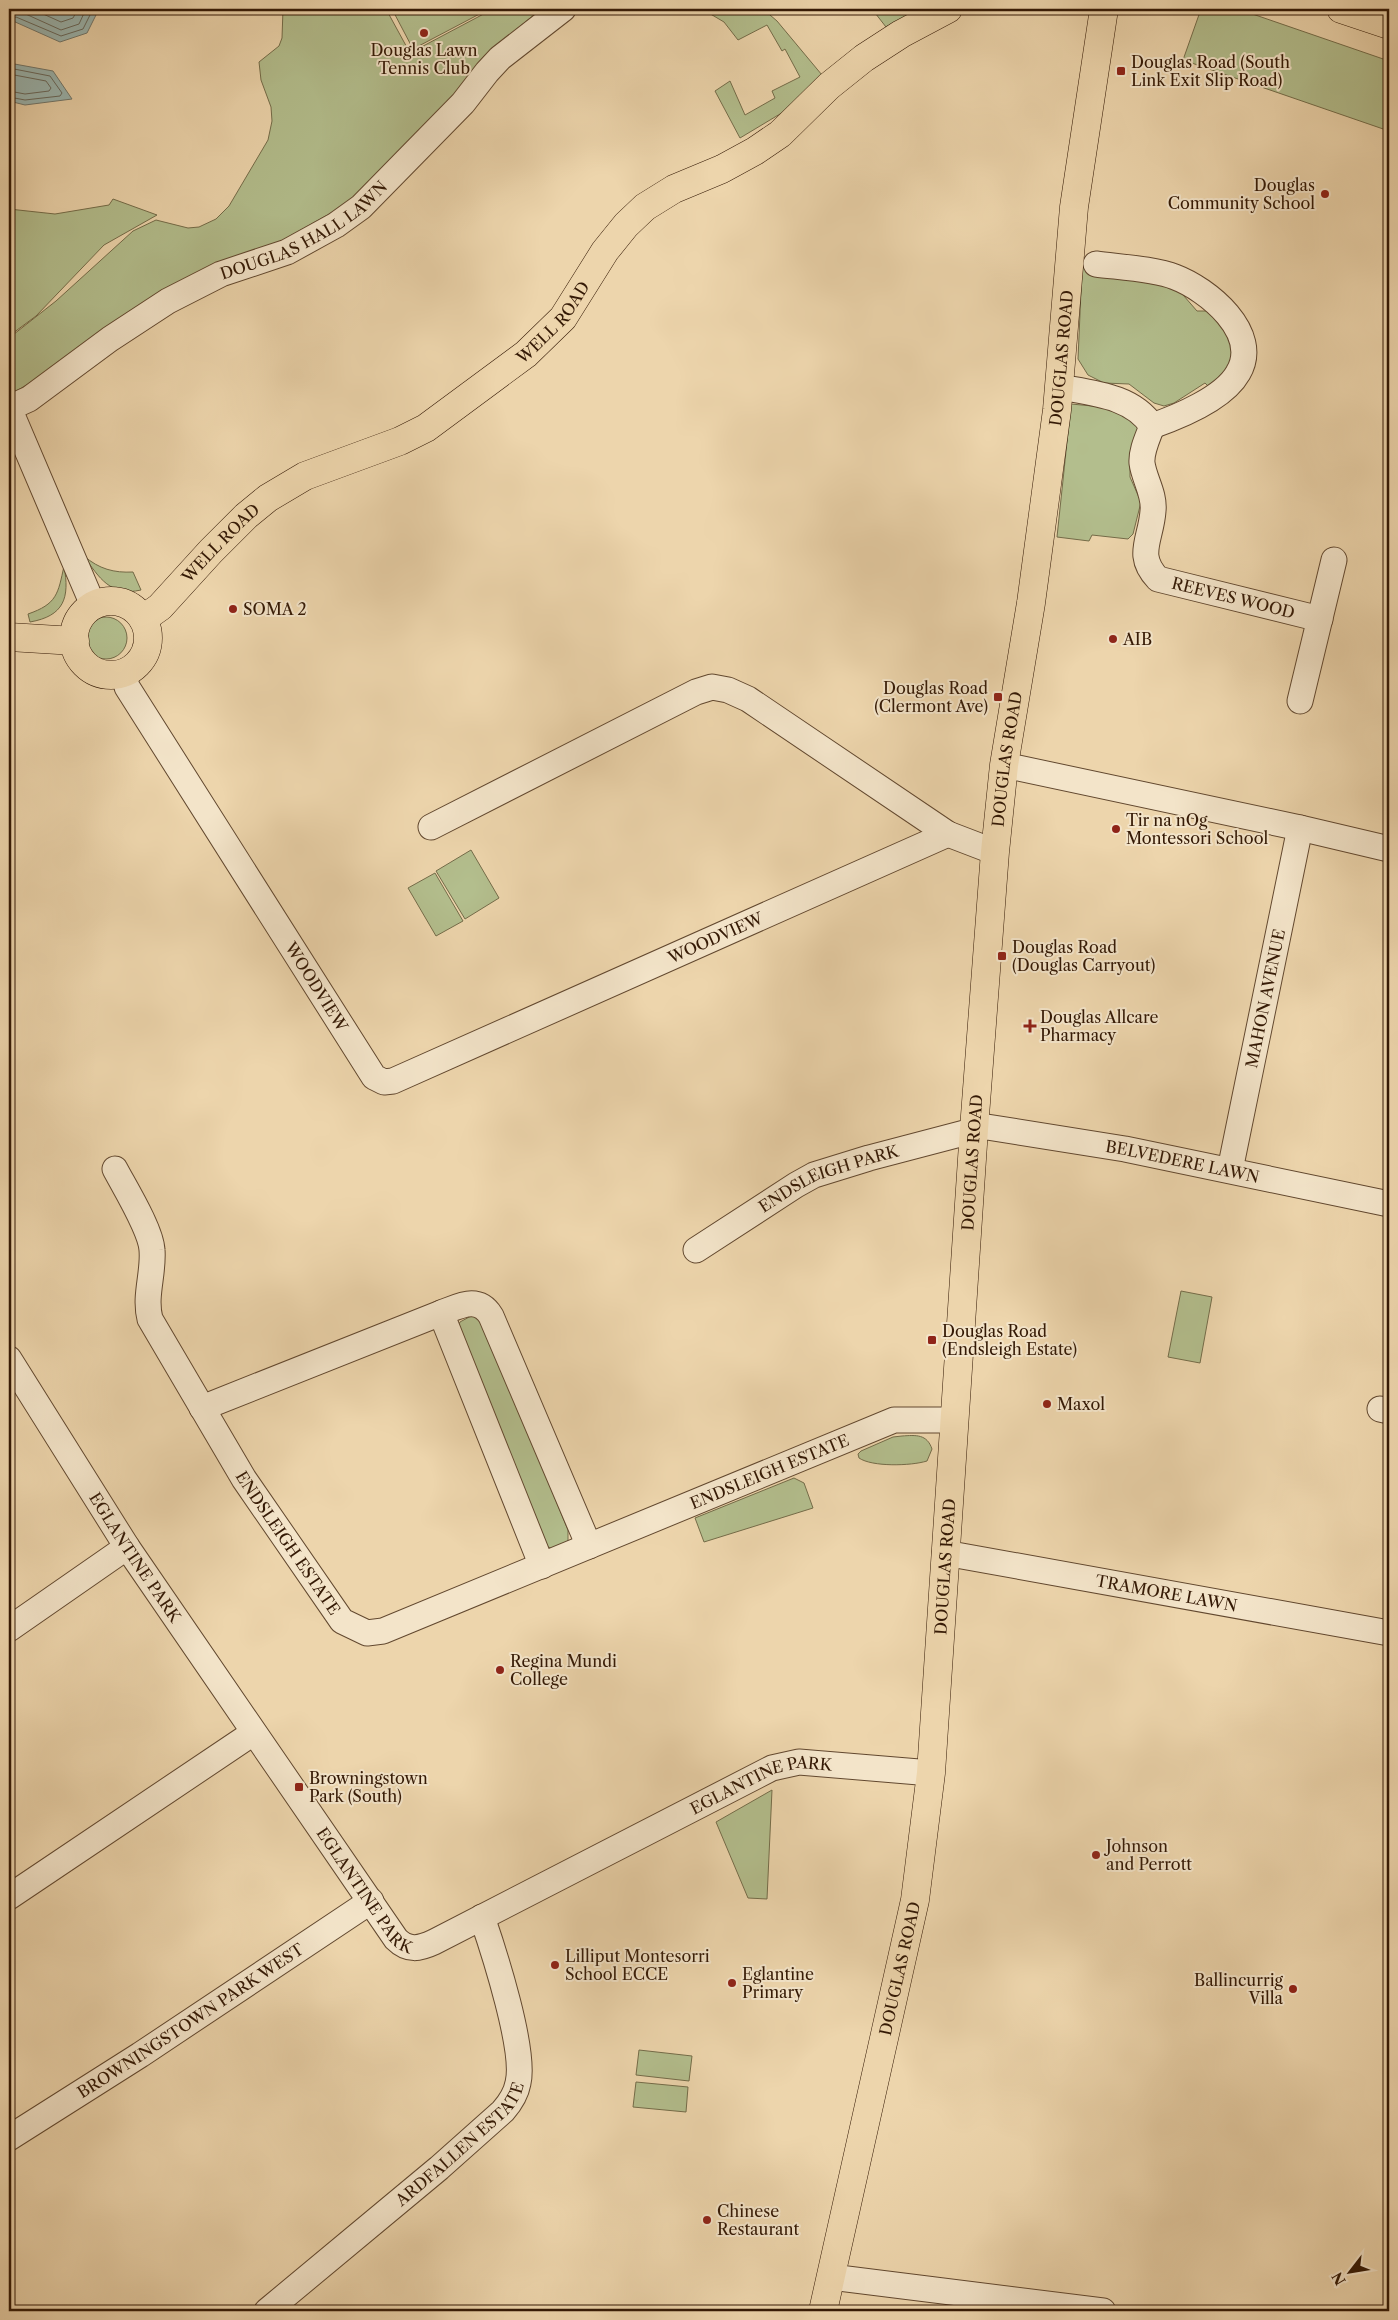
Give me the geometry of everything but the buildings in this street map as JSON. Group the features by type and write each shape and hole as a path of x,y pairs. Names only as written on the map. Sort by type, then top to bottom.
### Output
{"main road":[{"name":"WELL ROAD","path":"143,618 160,607 211,551 246,516 268,498 305,476 400,441 426,428 526,354 563,318 605,251 645,207 674,189 722,169 755,151 780,134 829,86 864,58 895,38 948,9"},
{"name":"DOUGLAS ROAD","path":"823,2311 915,1900 931,1773 974,1129 995,852 1004,765 1031,603 1060,387 1074,207 1104,9"},
{"path":"1341,9 1389,25"},
{"path":"104,601 116,601 131,607 143,618 148,629 146,650 137,664 124,673 107,674 91,669 77,652 75,630 78,620 93,605 104,601"},
{"path":"9,636 75,641"}],"street":[{"name":"DOUGLAS HALL LAWN","path":"93,605 9,408 29,398 110,339 168,301 221,274 286,252 336,225 361,207 463,103 500,58 563,9"},
{"path":"1060,387 1107,395 1138,411 1147,418 1152,426 1187,412 1227,387 1239,372 1242,363 1244,352 1236,326 1227,313 1215,302 1187,282 1173,276 1096,264"},
{"name":"REEVES WOOD","path":"1152,426 1143,452 1142,463 1153,499 1154,511 1145,552 1146,562 1150,571 1158,580 1320,620"},
{"path":"1300,702 1334,560"},
{"name":"WOODVIEW","path":"124,673 127,687 241,868 374,1077 384,1082 393,1081 948,834"},
{"path":"431,827 696,692 712,687 728,690 768,712 948,834 995,852"},
{"path":"1004,765 1300,828 1389,849"},
{"name":"MAHON AVENUE","path":"1230,1170 1300,828"},
{"name":"BELVEDERE LAWN","path":"974,1129 996,1128 1120,1148 1389,1204"},
{"name":"ENDSLEIGH PARK","path":"696,1250 814,1175 974,1129"},
{"name":"ENDSLEIGH ESTATE","path":"115,1169 149,1236 152,1249 147,1307 150,1319 253,1492 342,1621 352,1628 367,1633 383,1631 894,1420 955,1420"},
{"path":"202,1408 441,1313 468,1303 476,1303 487,1308 491,1316 589,1546"},
{"path":"441,1313 542,1566"},
{"name":"EGLANTINE PARK","path":"9,1359 127,1546 253,1733 396,1939 403,1946 413,1949 434,1942 625,1845 762,1771 784,1764 799,1762 931,1773"},
{"path":"9,1629 127,1546"},
{"name":"TRAMORE LAWN","path":"945,1553 1389,1633"},
{"path":"9,1897 253,1733"},
{"name":"BROWNINGSTOWN PARK WEST","path":"9,2138 140,2055 371,1901"},
{"name":"ARDFALLEN ESTATE","path":"267,2311 439,2168 504,2111 510,2103 518,2082 519,2057 512,2023 482,1917"},
{"path":"831,2277 1103,2311"}],"green space":[{"path":"283,9 386,9 410,53 493,9 541,9 484,56 453,98 377,178 338,209 9,395 9,338 56,301 133,231 156,220 188,228 199,227 216,219 229,206 268,140 272,121 271,107 261,80 259,62 279,46 282,38"},
{"name":"Douglas Lawn Tennis Club","path":"392,9 489,9 413,49"},
{"path":"702,9 763,9 777,21 822,75 795,105 740,138 715,91 730,81 745,115 775,98 772,91 800,77 785,49 782,51 767,25 738,40 724,22"},
{"path":"872,9 909,9 912,13 886,27"},
{"path":"1201,9 1238,9 1389,61 1389,131 1183,60"},
{"path":"113,199 157,215 104,245 36,316 9,336 9,209 55,214 109,205"},
{"path":"1087,266 1177,288 1197,311 1212,311 1233,340 1230,367 1209,387 1205,383 1174,403 1164,406 1154,403 1129,384 1104,383 1088,375 1078,359 1082,268"},
{"path":"1071,404 1114,408 1133,421 1138,429 1139,435 1130,465 1130,477 1141,502 1133,534 1128,539 1092,535 1089,541 1057,537"},
{"path":"84,556 95,564 107,569 119,572 133,572 141,590 122,591 107,584 95,572"},
{"path":"64,566 66,587 62,604 51,615 30,622 28,614 45,606 55,597"},
{"path":"110,617 118,620 124,626 127,638 124,650 118,656 102,659 94,656 88,650 85,634 88,626 94,620"},
{"path":"471,850 499,898 465,919 436,871"},
{"path":"435,873 463,921 436,936 408,888"},
{"path":"1181,1291 1212,1297 1200,1363 1168,1357"},
{"path":"471,1316 478,1318 491,1341 568,1530 568,1542 552,1549 545,1545 457,1328 460,1322"},
{"path":"920,1436 927,1440 932,1449 927,1461 892,1465 873,1463 859,1458 858,1454 861,1451 893,1437"},
{"path":"794,1478 804,1483 813,1508 704,1542 695,1518"},
{"path":"772,1790 767,1899 748,1898 716,1822"},
{"path":"639,2050 692,2056 689,2081 636,2075"},
{"path":"636,2082 688,2087 686,2112 633,2107"}],"water":[{"path":"9,9 99,9 87,33 60,42 13,21 9,47"},
{"path":"9,63 53,71 72,99 25,105 9,101"}],"place":[{"name":"Douglas Lawn Tennis Club","path":"424,33"},
{"name":"Douglas Road (South Link Exit Slip Road)","path":"1121,71"},
{"name":"Douglas Community School","path":"1325,194"},
{"name":"SOMA 2","path":"233,609"},
{"name":"AIB","path":"1113,639"},
{"name":"Douglas Road (Clermont Ave)","path":"998,697"},
{"name":"Tir na nOg Montessori School","path":"1116,829"},
{"name":"Douglas Road (Douglas Carryout)","path":"1002,956"},
{"name":"Douglas Allcare Pharmacy","path":"1030,1026"},
{"name":"Douglas Road (Endsleigh Estate)","path":"932,1340"},
{"name":"Maxol","path":"1047,1404"},
{"name":"Regina Mundi College","path":"500,1670"},
{"name":"Browningstown Park (South)","path":"299,1787"},
{"name":"Johnson and Perrott","path":"1096,1855"},
{"name":"Lilliput Montesorri School ECCE","path":"555,1965"},
{"name":"Eglantine Primary","path":"732,1983"},
{"name":"Ballincurrig Villa","path":"1293,1989"},
{"name":"Chinese Restaurant","path":"707,2220"}]}
